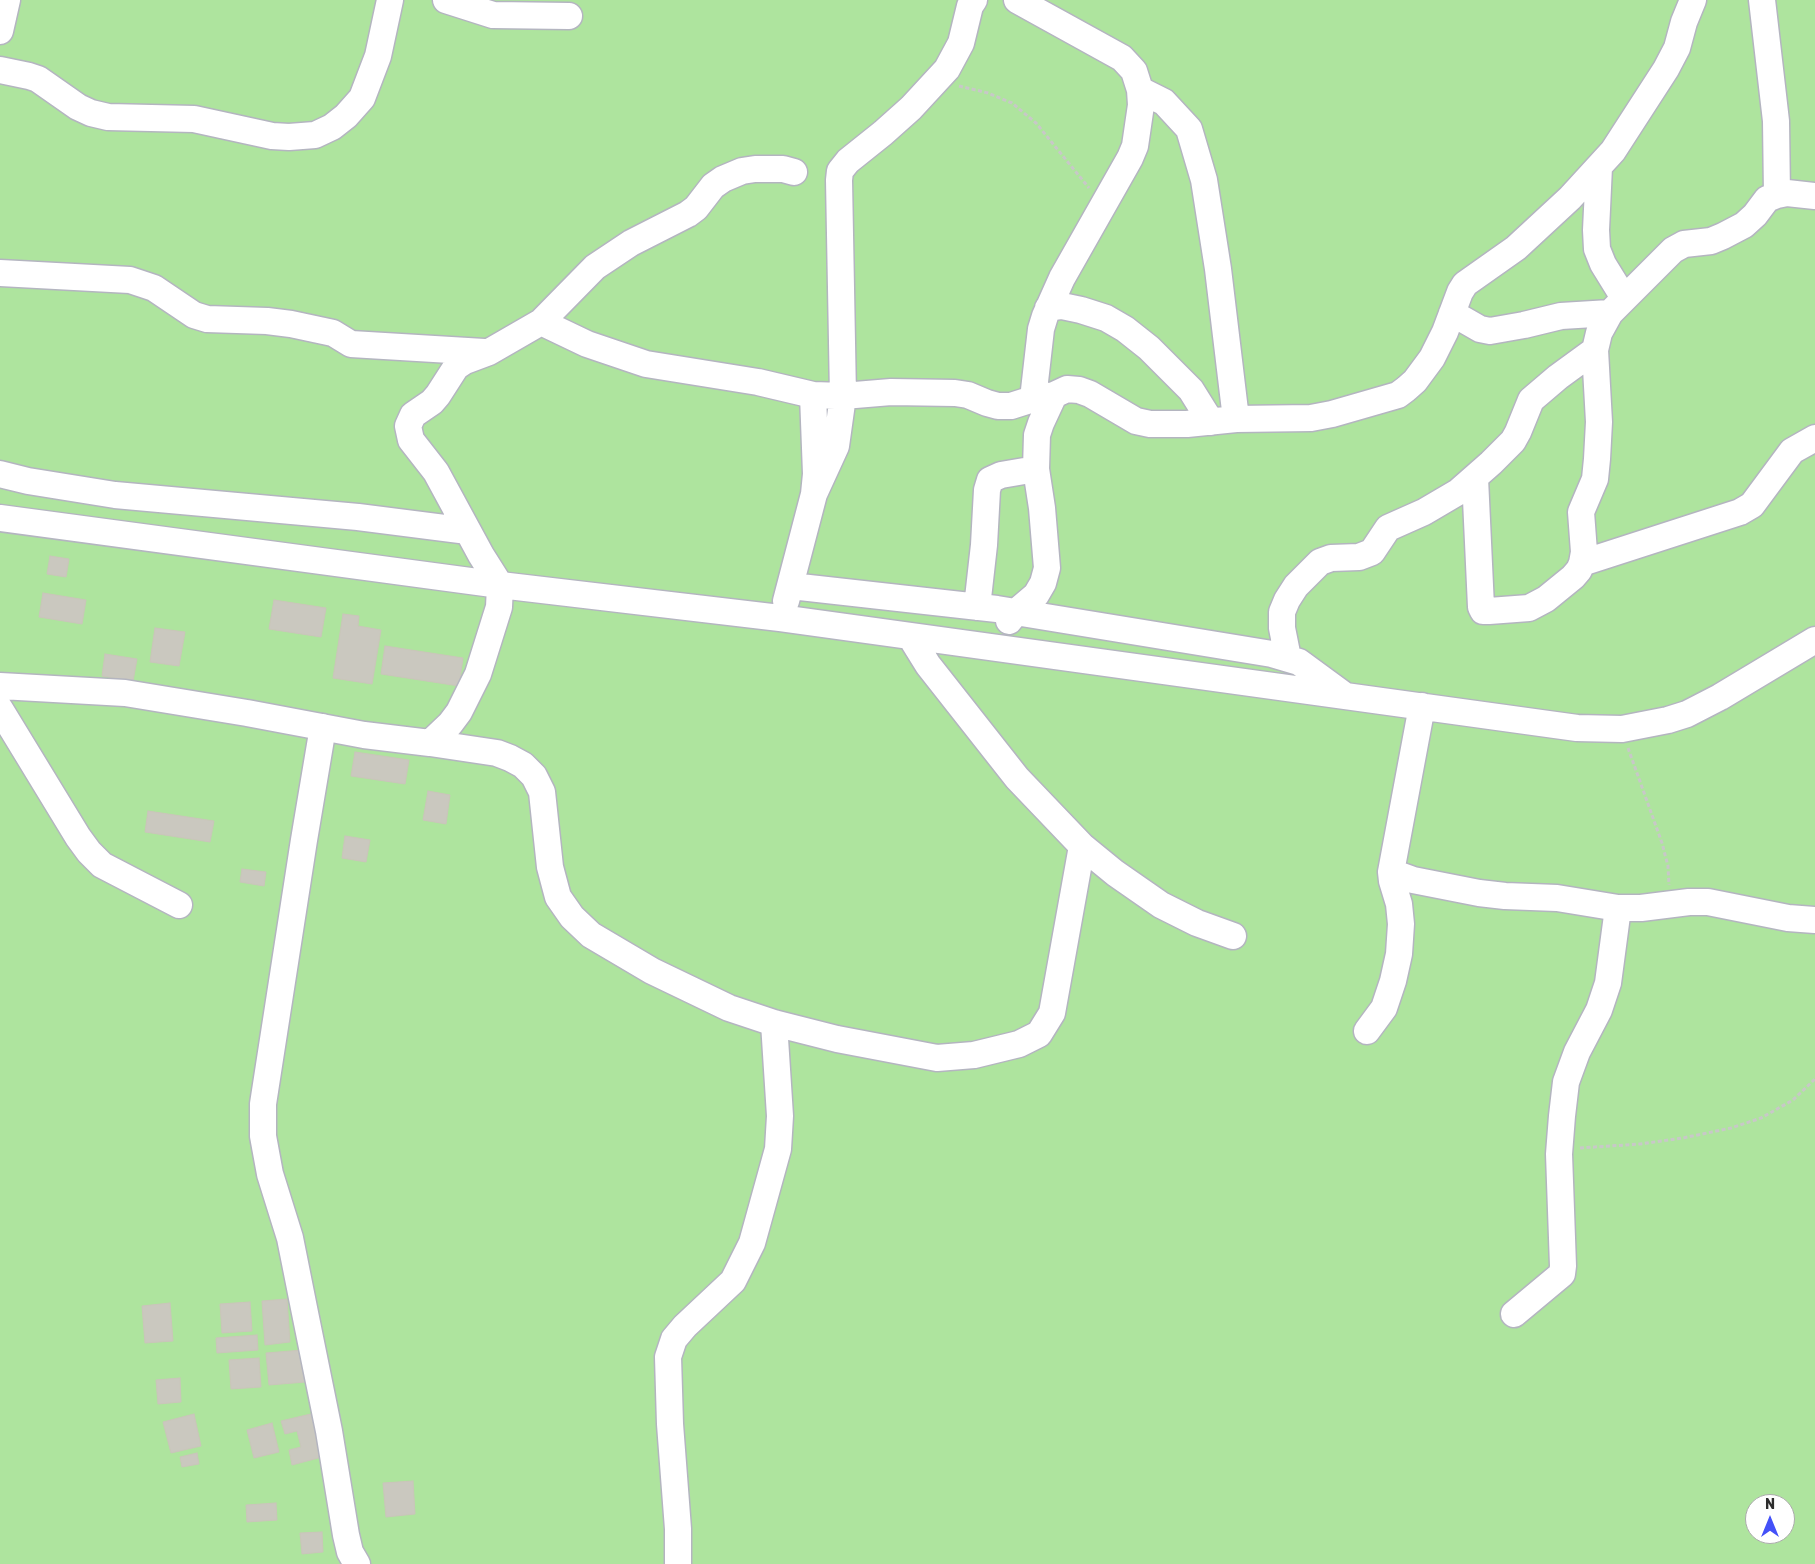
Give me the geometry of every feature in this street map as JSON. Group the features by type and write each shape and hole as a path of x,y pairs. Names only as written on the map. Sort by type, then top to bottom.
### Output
{"street":[{"path":"0,70 38,79 91,114 108,117 194,119 272,136 316,135 332,127 346,116 362,98 378,56 390,0"},
{"path":"446,0 493,15 569,16"},
{"path":"814,494 836,446 843,396 840,171 848,161 883,133 933,86 955,56 961,43 970,6 974,0"},
{"path":"990,646 1016,612 1036,595 1043,583 1047,568 1042,508 1036,469 1037,435 1041,423 1044,397 1041,329 1048,308 1070,264 1106,204 1135,146 1141,105 1140,90 1134,72 1122,58 1017,0"},
{"path":"541,322 587,344 646,364 758,382 813,396 843,396 874,392 955,392 998,406 1010,406 1067,389 1079,390 1090,394 1136,421 1150,424 1311,418 1332,414 1398,395 1415,381 1432,358 1445,332 1460,292 1466,284 1516,248 1570,198 1613,150 1666,70 1677,48 1693,0"},
{"path":"1762,0 1776,121 1776,195"},
{"path":"1140,90 1164,102 1189,129 1204,180 1218,269 1224,421"},
{"path":"1599,167 1596,230 1598,249 1617,305"},
{"path":"430,743 450,724 459,712 478,674 499,606 500,585 436,472 411,440 408,426 413,415 432,402 456,366 489,352 541,322 595,267 631,243 688,214 696,208 713,186 742,171 773,169 794,172"},
{"path":"1475,478 1481,606 1484,611 1529,608 1546,599 1573,577 1579,570 1582,562 1584,552 1582,512 1595,478 1598,459 1599,422 1595,350 1599,333 1617,305 1673,250 1684,244 1723,236 1744,225 1767,200 1776,195 1787,193 1815,196"},
{"path":"0,273 130,280 154,288 194,315 207,319 267,321 291,324 334,333 351,344 489,352"},
{"path":"1452,313 1480,329 1490,331 1617,305"},
{"path":"1048,308 1062,306 1082,310 1106,318 1125,329 1149,348 1224,421"},
{"path":"1288,658 1282,628 1282,612 1296,586 1320,562 1331,558 1359,557 1372,552 1388,528 1438,505 1458,492 1513,441 1531,400 1558,377 1595,350"},
{"path":"780,618 791,586 814,494 816,474 813,396"},
{"path":"1582,562 1740,512 1752,506 1792,451 1815,438"},
{"path":"977,607 984,544 987,490 990,480 1001,475 1036,469"},
{"path":"0,474 28,482 115,495 350,516 468,531"},
{"path":"0,518 500,585 780,618 1577,728 1622,729 1668,720 1687,714 1720,697 1815,640"},
{"path":"791,586 1016,612 1288,658 1299,662 1346,697"},
{"path":"910,636 928,665 987,740 1031,793 1082,846 1161,905 1197,923 1234,936"},
{"path":"0,686 125,693 377,737 497,753 510,758 534,776 542,792 550,867 558,897 572,917 591,935 687,990 728,1008 774,1023 837,1039 937,1058 974,1055 1019,1044 1039,1034 1052,1013 1082,846"},
{"path":"1367,1031 1384,1008 1399,954 1400,904 1391,872 1422,706"},
{"path":"0,708 89,852 102,865 179,905"},
{"path":"323,727 263,1104 263,1136 270,1174 290,1238 303,1299 329,1431 346,1535 350,1552 357,1564"},
{"path":"1391,872 1413,880 1478,893 1557,898 1618,908 1641,908 1689,902 1708,902 1788,918 1815,920"},
{"path":"1514,1314 1562,1274 1559,1154 1566,1082 1577,1052 1599,1010 1608,983 1618,908"},
{"path":"678,1564 670,1432 668,1357 674,1339 685,1326 733,1281 752,1244 778,1149 780,1116 774,1023"}],"path":[{"path":"933,86 953,85 988,93 1012,103 1036,123 1084,183 1106,204"},
{"path":"1622,729 1666,858 1670,905"},
{"path":"1560,1148 1591,1148 1640,1144 1684,1138 1731,1128 1761,1118 1793,1100 1815,1079"}],"green space":[{"path":"0,0 1815,0 1815,1564 0,1564"}],"building":[{"path":"50,556 69,559 66,577 47,574"},
{"path":"43,593 86,600 82,624 39,617"},
{"path":"274,600 326,608 321,637 269,629"},
{"path":"343,614 359,616 358,626 381,630 372,684 333,678"},
{"path":"155,628 185,632 179,666 150,662"},
{"path":"385,646 463,658 459,686 381,674"},
{"path":"105,654 137,659 133,681 102,676"},
{"path":"355,752 409,760 405,784 351,776"},
{"path":"428,791 450,795 446,824 423,820"},
{"path":"148,811 214,821 210,842 145,832"},
{"path":"345,836 370,840 366,862 342,858"},
{"path":"242,869 266,872 264,886 240,882"},
{"path":"287,1299 290,1342 265,1345 262,1301"},
{"path":"250,1302 252,1331 222,1333 220,1304"},
{"path":"170,1303 173,1341 145,1343 142,1306"},
{"path":"257,1335 258,1350 217,1353 216,1338"},
{"path":"303,1350 306,1382 269,1385 266,1353"},
{"path":"259,1358 261,1387 231,1389 229,1360"},
{"path":"180,1378 181,1402 158,1404 156,1380"},
{"path":"315,1413 326,1456 292,1465 289,1450 301,1447 297,1431 285,1434 281,1421"},
{"path":"194,1414 201,1446 171,1453 163,1422"},
{"path":"272,1423 279,1452 254,1458 247,1430"},
{"path":"197,1453 199,1464 182,1467 180,1457"},
{"path":"413,1481 415,1514 386,1517 383,1483"},
{"path":"276,1503 277,1520 247,1522 246,1505"},
{"path":"322,1532 323,1552 302,1554 300,1533"}]}
